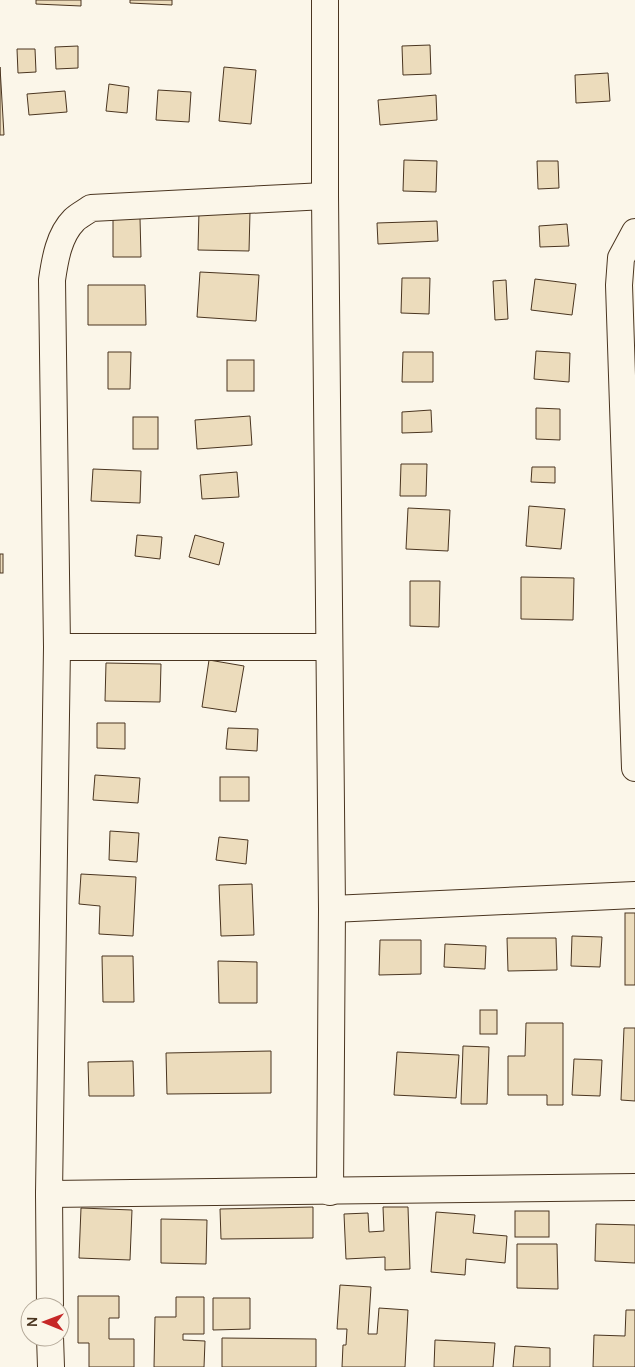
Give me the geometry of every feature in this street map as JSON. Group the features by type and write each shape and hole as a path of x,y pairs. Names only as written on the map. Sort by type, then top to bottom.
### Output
{"street":[{"path":"326,0 325,196 332,909 330,1192"},
{"path":"50,1297 49,1194 57,647 52,280 55,257 64,235 74,220 91,208 325,196"},
{"path":"635,232 621,258 619,285 635,768"},
{"path":"57,647 329,647"},
{"path":"332,909 635,895"},
{"path":"49,1194 635,1187"},
{"path":"50,1347 51,1367"}],"building":[{"path":"36,0 81,0 81,6 36,4"},
{"path":"130,0 172,0 172,5 130,3"},
{"path":"430,45 431,74 403,75 402,46"},
{"path":"78,46 78,68 56,69 55,47"},
{"path":"17,49 35,49 36,72 18,73"},
{"path":"0,67 4,135 0,135"},
{"path":"224,67 256,70 251,124 219,121"},
{"path":"608,73 610,101 576,103 575,75"},
{"path":"109,84 129,87 127,113 106,111"},
{"path":"158,90 191,92 189,122 156,120"},
{"path":"65,91 67,112 29,115 27,94"},
{"path":"436,95 437,120 380,125 378,100"},
{"path":"404,160 437,161 436,192 403,191"},
{"path":"537,161 558,161 559,188 538,189"},
{"path":"199,211 250,212 249,251 198,250"},
{"path":"140,218 141,257 113,257 113,219"},
{"path":"437,221 438,241 378,244 377,223"},
{"path":"567,224 569,246 540,247 539,226"},
{"path":"200,272 259,275 256,321 197,317"},
{"path":"402,278 430,278 429,314 401,313"},
{"path":"535,279 576,284 572,315 531,310"},
{"path":"506,280 508,319 495,320 493,281"},
{"path":"88,285 145,285 146,325 88,325"},
{"path":"536,351 570,353 569,382 534,379"},
{"path":"108,352 131,352 130,389 108,389"},
{"path":"403,352 433,352 433,382 402,382"},
{"path":"227,360 254,360 254,391 227,391"},
{"path":"536,408 560,409 560,440 536,439"},
{"path":"431,410 432,432 402,433 402,412"},
{"path":"250,416 252,445 197,449 195,420"},
{"path":"133,417 158,417 158,449 133,449"},
{"path":"401,464 427,464 426,496 400,496"},
{"path":"532,467 555,467 555,483 531,482"},
{"path":"93,469 141,471 140,503 91,501"},
{"path":"237,472 239,497 202,499 200,475"},
{"path":"529,506 565,509 561,549 526,546"},
{"path":"408,508 450,510 448,551 406,549"},
{"path":"137,535 162,537 160,559 135,556"},
{"path":"195,535 224,543 219,565 189,557"},
{"path":"0,554 3,554 3,573 0,573"},
{"path":"521,577 574,578 573,620 521,619"},
{"path":"410,581 440,581 439,627 410,626"},
{"path":"209,660 244,666 236,712 202,707"},
{"path":"106,663 161,664 160,702 105,701"},
{"path":"97,723 125,723 125,749 97,748"},
{"path":"228,728 258,729 257,751 226,749"},
{"path":"95,775 140,778 138,803 93,800"},
{"path":"220,777 249,777 249,801 220,801"},
{"path":"110,831 139,833 137,862 109,860"},
{"path":"219,837 248,840 246,864 216,860"},
{"path":"81,874 136,877 133,936 99,934 100,906 79,904"},
{"path":"252,884 254,935 221,936 219,885"},
{"path":"625,913 635,913 635,985 625,985"},
{"path":"572,936 602,937 600,967 571,966"},
{"path":"507,938 556,938 557,970 508,971"},
{"path":"380,940 421,940 421,974 379,975"},
{"path":"445,944 486,946 485,969 444,967"},
{"path":"102,956 133,956 134,1002 103,1002"},
{"path":"218,961 257,962 257,1003 219,1003"},
{"path":"480,1010 497,1010 497,1034 480,1034"},
{"path":"526,1023 563,1023 563,1105 547,1105 547,1095 508,1095 508,1056 525,1056"},
{"path":"624,1028 635,1028 635,1101 621,1100"},
{"path":"463,1046 489,1047 487,1104 461,1104"},
{"path":"271,1051 271,1093 167,1094 166,1053"},
{"path":"397,1052 459,1055 456,1098 394,1095"},
{"path":"574,1059 602,1060 600,1096 572,1095"},
{"path":"133,1061 134,1096 89,1096 88,1062"},
{"path":"313,1207 313,1238 221,1239 220,1209"},
{"path":"383,1207 408,1207 410,1269 385,1270 385,1257 346,1259 344,1214 368,1213 369,1232 384,1231"},
{"path":"81,1208 132,1210 130,1260 79,1258"},
{"path":"515,1211 549,1211 549,1237 515,1237"},
{"path":"436,1212 475,1215 473,1233 507,1236 505,1263 466,1259 465,1275 431,1272"},
{"path":"161,1219 207,1220 206,1264 161,1263"},
{"path":"596,1224 635,1225 635,1263 595,1261"},
{"path":"517,1244 557,1244 558,1289 517,1288"},
{"path":"340,1285 371,1287 368,1334 377,1334 379,1308 408,1310 405,1367 342,1367 343,1345 346,1345 347,1329 337,1329"},
{"path":"78,1296 119,1296 119,1318 109,1318 109,1339 134,1339 134,1367 89,1367 89,1343 78,1343"},
{"path":"176,1297 204,1297 204,1334 183,1334 183,1340 205,1341 204,1367 154,1367 155,1317 176,1317"},
{"path":"213,1298 250,1298 250,1329 213,1330"},
{"path":"626,1310 635,1310 635,1367 593,1367 594,1335 625,1336"},
{"path":"222,1338 316,1339 316,1367 222,1367"},
{"path":"435,1340 495,1343 493,1367 434,1367"},
{"path":"515,1346 550,1348 550,1367 513,1367"}]}
